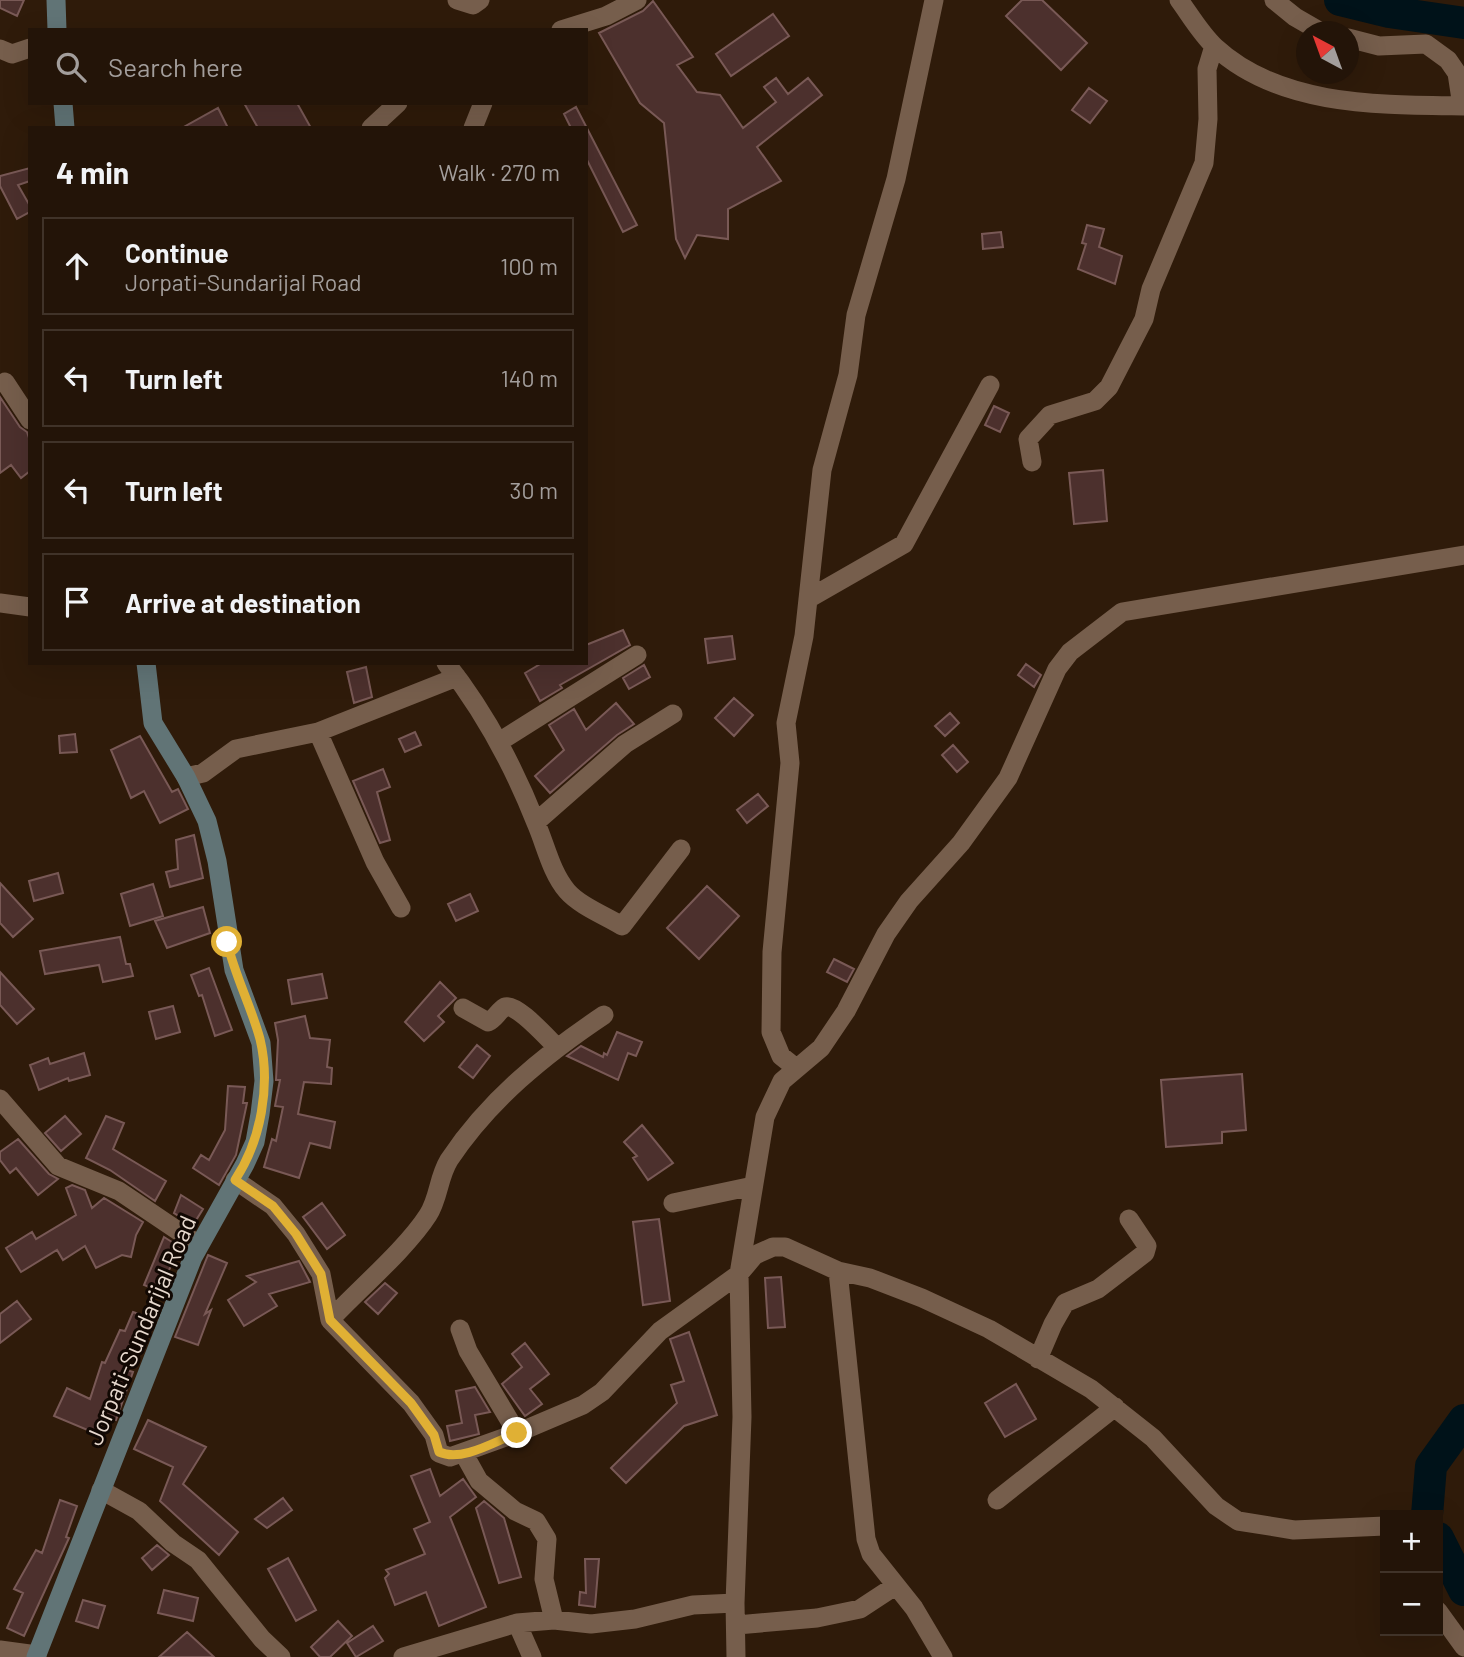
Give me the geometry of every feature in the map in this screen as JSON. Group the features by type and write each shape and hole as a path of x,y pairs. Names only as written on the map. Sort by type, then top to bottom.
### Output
{"main road":[{"path":"56,0 57,28"},
{"path":"63,105 65,126"},
{"name":"Jorpati-Sundarijal Road","path":"36,1656 199,1245 255,1142 264,1081 261,1043 229,951 217,861 207,821 186,777 153,723 146,665"}],"street":[{"path":"457,0 473,5 481,0"},
{"path":"567,28 606,16 637,0"},
{"path":"796,1068 781,1056 771,1032 772,952 790,763 786,723 808,599 822,470 848,375 856,316 896,180 934,0"},
{"path":"1179,0 1214,46 1248,70 1308,93 1406,106 1463,106 1457,73 1448,60 1426,44 1379,46 1359,41"},
{"path":"1274,0 1301,21"},
{"path":"1032,462 1028,439 1050,415 1095,401 1109,387 1144,319 1151,289 1204,163 1208,119 1207,69 1214,46"},
{"path":"0,49 12,54 28,49"},
{"path":"373,126 396,105"},
{"path":"5,382 28,417"},
{"path":"808,599 904,544 990,385"},
{"path":"736,1657 735,1603 742,1417 739,1273 765,1117 782,1081 821,1048 846,1011 876,947 909,901 961,843 1008,778 1057,669 1070,652 1099,627 1122,612 1464,555"},
{"path":"0,603 28,607"},
{"path":"499,742 637,655"},
{"path":"186,777 203,773 236,749 318,732 451,670 482,710 499,742 536,822 551,864 568,893 622,926 681,849"},
{"path":"536,822 625,744 673,714"},
{"path":"318,732 375,862 401,908"},
{"path":"463,1008 488,1022 504,1007 511,1006 558,1048"},
{"path":"330,1320 428,1215 438,1182 449,1161 484,1115 520,1076 604,1014"},
{"path":"0,1099 58,1166 119,1191 199,1245"},
{"path":"235,1180 273,1206 296,1234 321,1274 330,1320 411,1403 434,1435 439,1452 450,1457 464,1454 583,1405 602,1392 660,1331 739,1273 755,1255 773,1247 785,1247 838,1271 870,1278 922,1298 989,1329 1091,1389 1153,1438 1216,1506 1238,1521 1294,1530 1380,1526"},
{"path":"673,1203 753,1186"},
{"path":"1038,1359 1065,1303 1098,1289 1145,1253 1147,1246 1129,1219"},
{"path":"838,1271 866,1539 871,1554 929,1631 943,1657"},
{"path":"460,1329 468,1351 517,1433"},
{"path":"997,1500 1115,1407"},
{"path":"464,1454 480,1481 515,1511 536,1521 547,1539 544,1579 554,1620"},
{"path":"101,1490 139,1511 173,1543 198,1560 262,1639 281,1657"},
{"path":"737,1625 817,1618 860,1609 895,1586"},
{"path":"402,1657 517,1623 554,1620 591,1624 635,1619 692,1605 735,1603"},
{"path":"1443,1618 1464,1647"},
{"path":"517,1623 532,1657"},
{"path":"0,1650 36,1656"}],"building":[{"path":"0,0 24,0 17,16 0,8"},
{"path":"1022,0 1042,0 1087,43 1061,70 1006,16"},
{"path":"653,1 693,57 677,65 697,92 720,95 743,128 776,102 764,87 776,78 788,94 808,78 822,95 757,147 781,181 728,209 728,239 697,235 685,258 676,239 664,123 640,103 599,33 643,11"},
{"path":"773,14 789,36 731,76 716,54"},
{"path":"1089,88 1107,101 1090,123 1072,110"},
{"path":"245,105 298,105 310,126 257,126"},
{"path":"576,107 586,126 570,126 564,114"},
{"path":"218,108 227,126 186,126"},
{"path":"588,130 637,225 623,232 588,162"},
{"path":"28,169 28,182 18,185 28,202 28,213 17,219 0,186 0,176"},
{"path":"1087,225 1104,229 1099,247 1122,256 1115,284 1078,269 1086,244 1082,243"},
{"path":"1001,232 1003,247 983,249 982,234"},
{"path":"0,397 20,427 27,432 28,473 21,478 11,465 0,473"},
{"path":"994,406 1009,413 1000,432 985,425"},
{"path":"1103,470 1107,521 1074,524 1069,473"},
{"path":"623,630 630,645 560,685 562,688 540,701 525,673 539,665 588,665 588,644"},
{"path":"732,636 735,659 708,663 705,639"},
{"path":"1026,664 1041,675 1034,687 1018,675"},
{"path":"644,665 650,677 629,689 623,678"},
{"path":"366,667 372,697 354,703 347,672"},
{"path":"734,698 753,715 734,736 715,718"},
{"path":"616,703 634,724 617,735 550,793 535,776 564,750 549,725 574,709 586,730"},
{"path":"950,713 959,723 945,736 935,726"},
{"path":"415,732 421,745 405,752 399,739"},
{"path":"75,734 77,752 60,753 59,736"},
{"path":"140,736 172,792 178,789 188,809 160,823 144,791 131,798 111,750"},
{"path":"953,745 968,762 957,772 942,755"},
{"path":"383,769 390,787 377,792 390,840 380,843 353,781"},
{"path":"758,794 768,806 747,823 737,810"},
{"path":"194,835 203,878 170,887 166,872 178,869 176,840"},
{"path":"58,873 63,893 34,901 29,881"},
{"path":"0,883 33,919 13,937 0,923"},
{"path":"153,884 163,916 130,926 121,894"},
{"path":"707,886 739,916 699,959 667,928"},
{"path":"470,894 478,911 456,921 448,904"},
{"path":"203,907 210,933 167,948 155,921"},
{"path":"120,937 126,964 130,964 133,976 103,982 99,965 45,974 40,951"},
{"path":"834,959 854,969 847,982 827,972"},
{"path":"209,968 232,1030 215,1036 202,995 199,996 191,975"},
{"path":"0,972 34,1009 17,1024 0,1005"},
{"path":"322,974 327,998 292,1004 288,980"},
{"path":"440,982 456,998 438,1016 444,1022 424,1041 405,1022"},
{"path":"173,1006 180,1032 156,1039 149,1012"},
{"path":"305,1016 310,1038 330,1040 327,1067 332,1068 331,1084 304,1082 298,1114 335,1122 330,1148 310,1143 299,1178 264,1167 272,1139 276,1141 283,1107 275,1106 280,1080 276,1080 278,1040 275,1023"},
{"path":"617,1032 642,1042 636,1056 628,1053 618,1080 567,1056 581,1046 603,1057 604,1053 607,1055"},
{"path":"477,1045 490,1056 473,1078 459,1067"},
{"path":"84,1053 90,1075 69,1081 68,1078 39,1090 30,1065 48,1058 50,1064"},
{"path":"1242,1074 1246,1130 1222,1132 1222,1143 1166,1147 1161,1080"},
{"path":"228,1086 245,1087 243,1103 247,1103 236,1155 219,1185 193,1168 201,1155 209,1160 225,1130"},
{"path":"65,1116 81,1134 61,1151 45,1133"},
{"path":"106,1116 124,1123 113,1149 166,1181 155,1201 110,1170 86,1158"},
{"path":"642,1125 673,1163 648,1180 633,1158 637,1156 624,1142"},
{"path":"18,1139 49,1174 58,1179 38,1195 16,1168 10,1173 0,1160 0,1152"},
{"path":"72,1185 85,1190 92,1208 104,1198 143,1222 136,1235 131,1257 122,1255 96,1268 85,1246 63,1260 57,1250 21,1272 6,1248 32,1232 36,1239 76,1215 66,1188"},
{"path":"181,1195 203,1209 193,1225 174,1213"},
{"path":"322,1203 345,1235 327,1249 303,1217"},
{"path":"659,1219 670,1301 643,1305 633,1222"},
{"path":"164,1237 180,1247 159,1291 144,1285"},
{"path":"208,1255 227,1263 205,1314 211,1310 198,1345 175,1337"},
{"path":"299,1261 310,1282 269,1294 277,1306 244,1326 228,1300 256,1282 247,1276"},
{"path":"781,1277 785,1327 768,1328 765,1278"},
{"path":"385,1283 397,1293 378,1314 365,1302"},
{"path":"17,1301 31,1319 0,1343 0,1314"},
{"path":"133,1312 148,1317 123,1369 133,1372 116,1420 105,1416 97,1434 54,1416 67,1388 90,1399 102,1362 105,1363 120,1330 125,1331"},
{"path":"689,1332 717,1415 684,1426 626,1483 611,1468 677,1403 671,1385 684,1381 670,1339"},
{"path":"525,1343 549,1374 530,1389 542,1404 525,1416 502,1384 522,1367 512,1354"},
{"path":"1016,1384 1036,1419 1005,1437 985,1403"},
{"path":"475,1387 490,1412 475,1415 479,1434 450,1441 447,1426 462,1423 456,1391"},
{"path":"148,1420 206,1447 183,1484 238,1532 219,1555 160,1501 173,1467 134,1449"},
{"path":"430,1469 440,1496 463,1479 476,1497 450,1517 486,1607 439,1626 426,1592 395,1605 385,1578 389,1574 386,1570 425,1554 414,1529 430,1522 411,1476"},
{"path":"283,1498 292,1510 267,1528 255,1519"},
{"path":"60,1500 77,1506 66,1537 69,1538 24,1636 7,1628 23,1593 14,1589 36,1550 42,1553"},
{"path":"484,1501 504,1518 521,1577 499,1583 476,1508"},
{"path":"157,1545 169,1555 152,1570 142,1558"},
{"path":"288,1558 316,1610 296,1621 268,1569"},
{"path":"585,1559 599,1559 595,1607 579,1605 580,1592 586,1593"},
{"path":"164,1590 198,1598 193,1621 158,1613"},
{"path":"83,1600 105,1606 98,1628 76,1621"},
{"path":"338,1621 352,1636 330,1657 320,1657 311,1647"},
{"path":"373,1626 383,1641 356,1657 347,1643"},
{"path":"187,1632 214,1657 159,1657"}],"waterway":[{"path":"1340,0 1389,12 1464,23"},
{"path":"1427,1510 1431,1466 1464,1420"},
{"path":"1443,1548 1464,1590"}],"route":[{"path":"227,942 234,970 261,1043 264,1081 255,1142 235,1180 273,1206 296,1234 321,1274 330,1320 411,1403 434,1435 439,1452 450,1457 464,1454 517,1433"}]}
